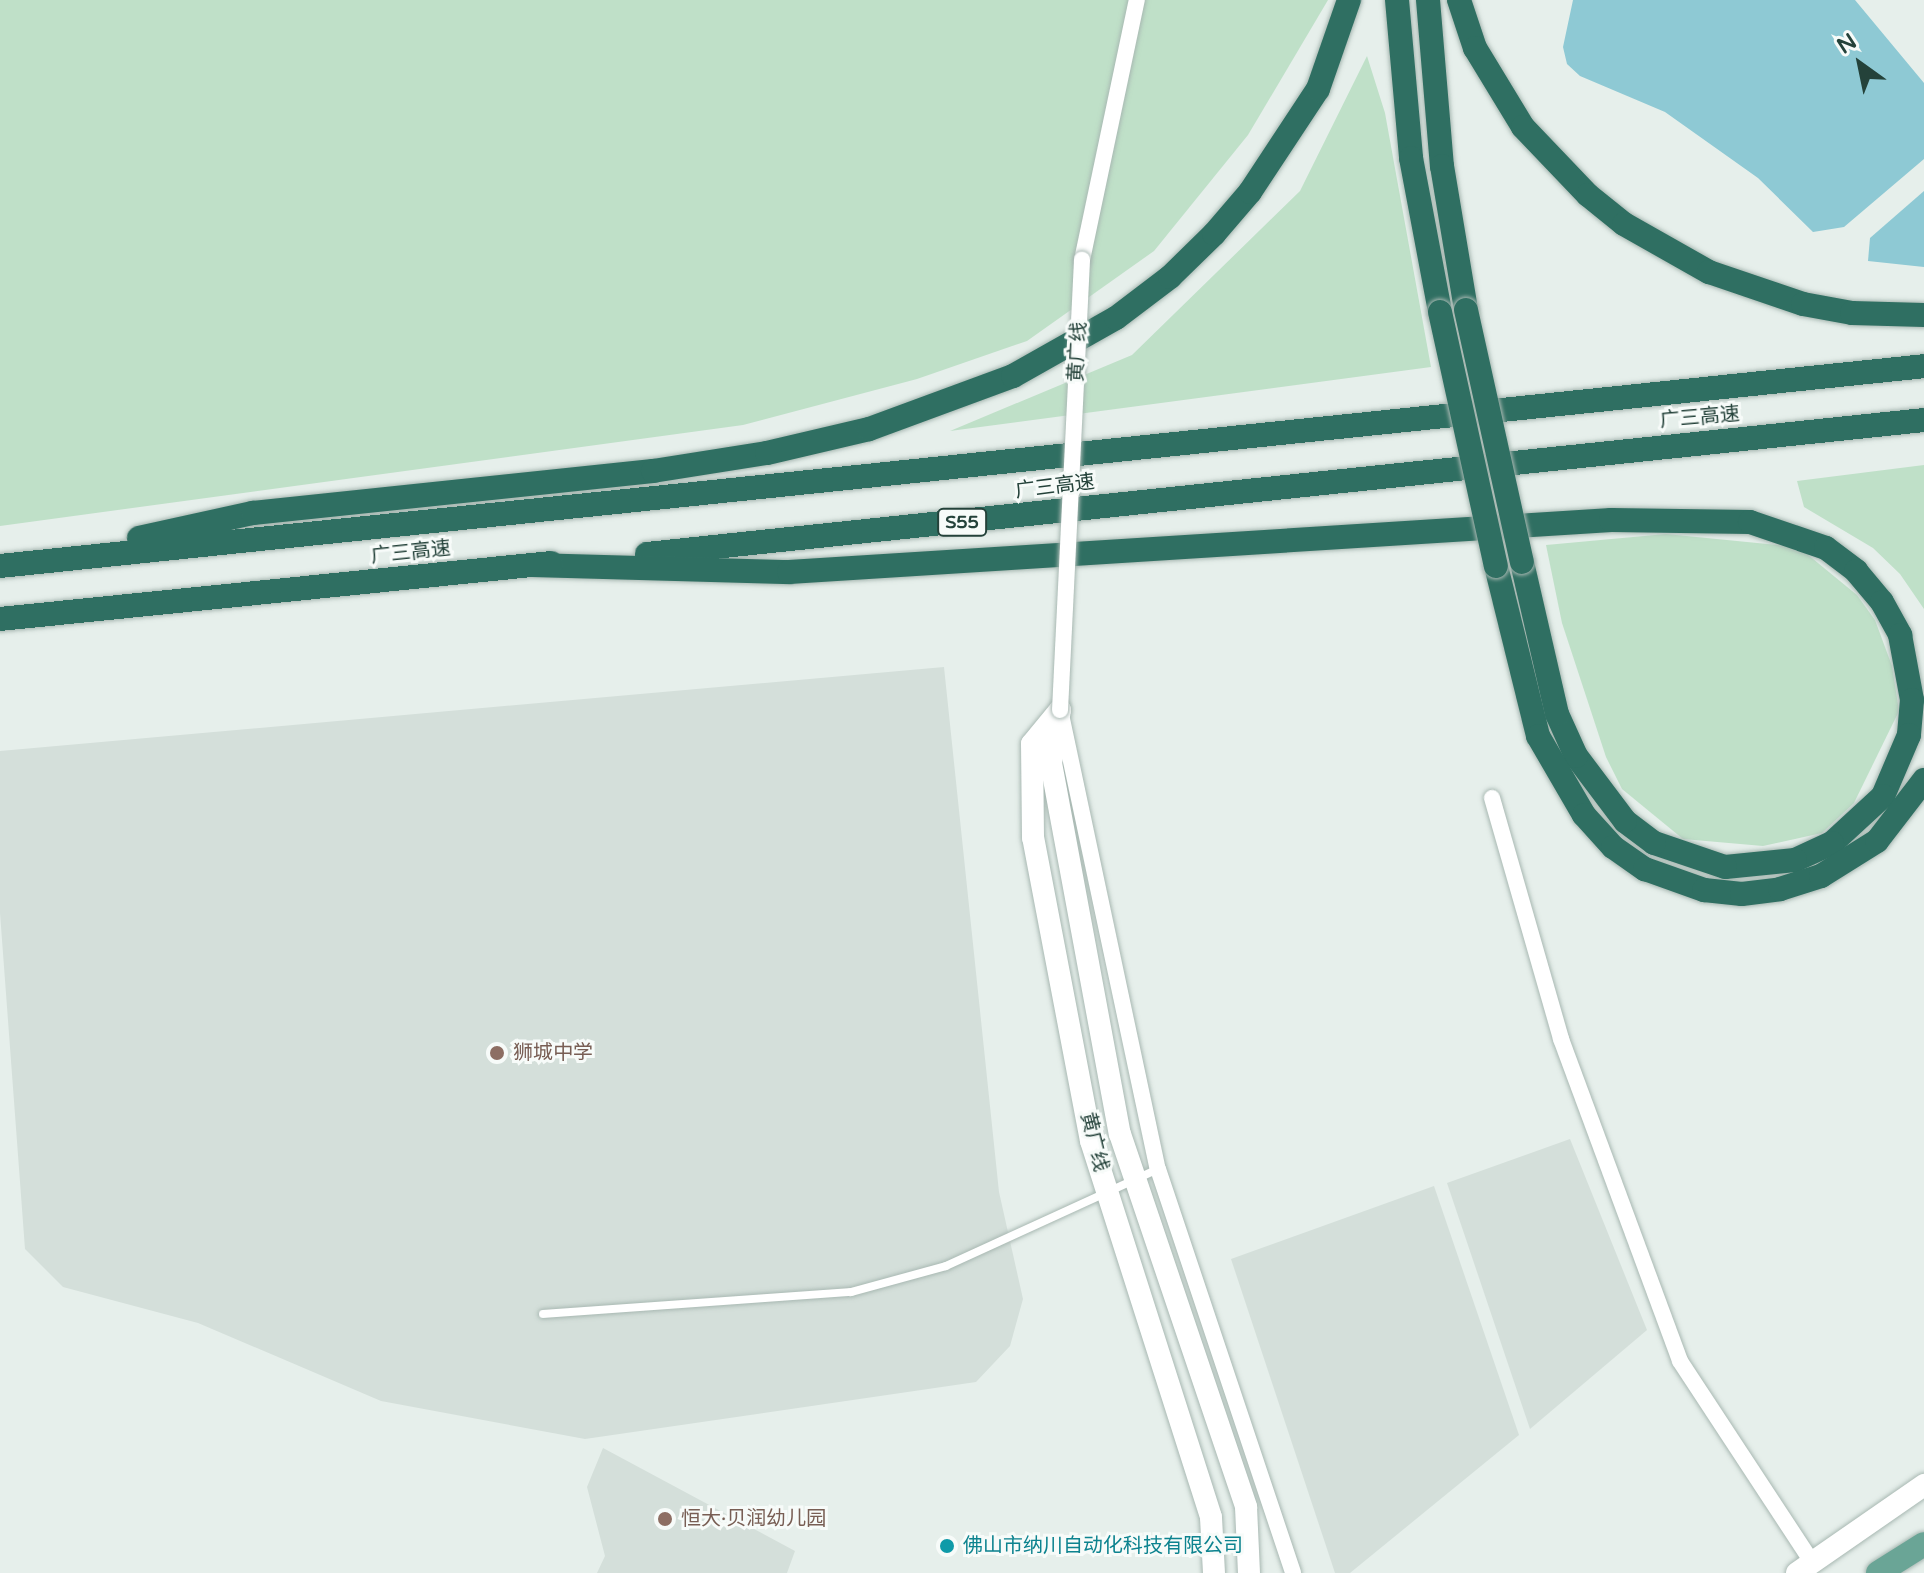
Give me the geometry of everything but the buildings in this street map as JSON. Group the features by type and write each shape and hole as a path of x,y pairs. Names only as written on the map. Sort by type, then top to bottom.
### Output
{"highway":[{"path":"34,562 253,513 653,471 767,453 895,421 1013,376 1116,318 1170,277 1214,234 1250,192 1318,89 1349,0"},
{"path":"1397,0 1411,158 1440,312 1496,566 1538,736 1584,815 1613,847 1645,869 1704,890 1742,894 1780,889 1821,876 1860,854 1901,815 1924,780"},
{"path":"535,565 789,572 1611,520 1750,522 1826,548 1874,592 1900,635 1909,668 1909,735 1883,796 1832,843 1795,860 1725,867 1654,843 1625,821 1576,756 1557,714 1522,562 1466,310 1442,166 1428,0"},
{"path":"1459,0 1475,48 1523,127 1588,195 1637,232 1709,272 1803,304 1852,313 1924,315"},
{"name":"广三高速","path":"0,566 1924,366"},
{"name":"广三高速","path":"0,619 833,538 1506,460 1924,420"}],"main road":[{"path":"1878,1573 1924,1544"}],"street":[{"name":"黄广线","path":"1137,0 1082,260 1060,710 1051,763 1120,1134 1246,1507 1249,1573"},
{"name":"黄广线","path":"1060,710 1032,744 1033,838 1091,1141 1211,1517 1214,1573"},
{"path":"1060,710 1158,1169 1293,1573"},
{"path":"1492,798 1561,1039 1680,1361 1804,1568 1924,1485"}],"lane":[{"path":"543,1314 851,1292 946,1266 1158,1169"}],"shaded area":[{"name":"狮城中学","path":"944,667 999,1192 1023,1299 1010,1346 976,1382 585,1439 381,1401 198,1323 63,1287 25,1249 0,913 0,751"},
{"path":"1570,1139 1647,1330 1530,1429 1447,1183"},
{"path":"1434,1186 1519,1435 1350,1573 1335,1573 1231,1259"},
{"name":"恒大·贝润幼儿园","path":"603,1448 795,1551 787,1573 597,1573 605,1556 587,1487"}],"green space":[{"path":"0,0 1328,0 1248,135 1154,251 1027,341 917,379 743,425 0,526"},
{"path":"1367,56 1385,113 1431,367 950,431 1132,355 1300,191"},
{"path":"1924,465 1924,609 1900,574 1873,548 1804,507 1797,481"},
{"path":"1666,534 1787,546 1807,554 1857,595 1875,620 1892,666 1899,711 1854,803 1822,833 1763,846 1683,839 1622,789 1606,757 1562,623 1546,545"}],"water":[{"path":"1573,0 1855,0 1924,83 1924,159 1844,227 1813,232 1758,178 1665,112 1580,76 1567,64 1563,47"},
{"path":"1924,191 1924,267 1868,261 1870,238"}],"place":[{"name":"狮城中学","path":"497,1053"},
{"name":"恒大·贝润幼儿园","path":"665,1519"},
{"name":"佛山市纳川自动化科技有限公司","path":"947,1546"}]}
